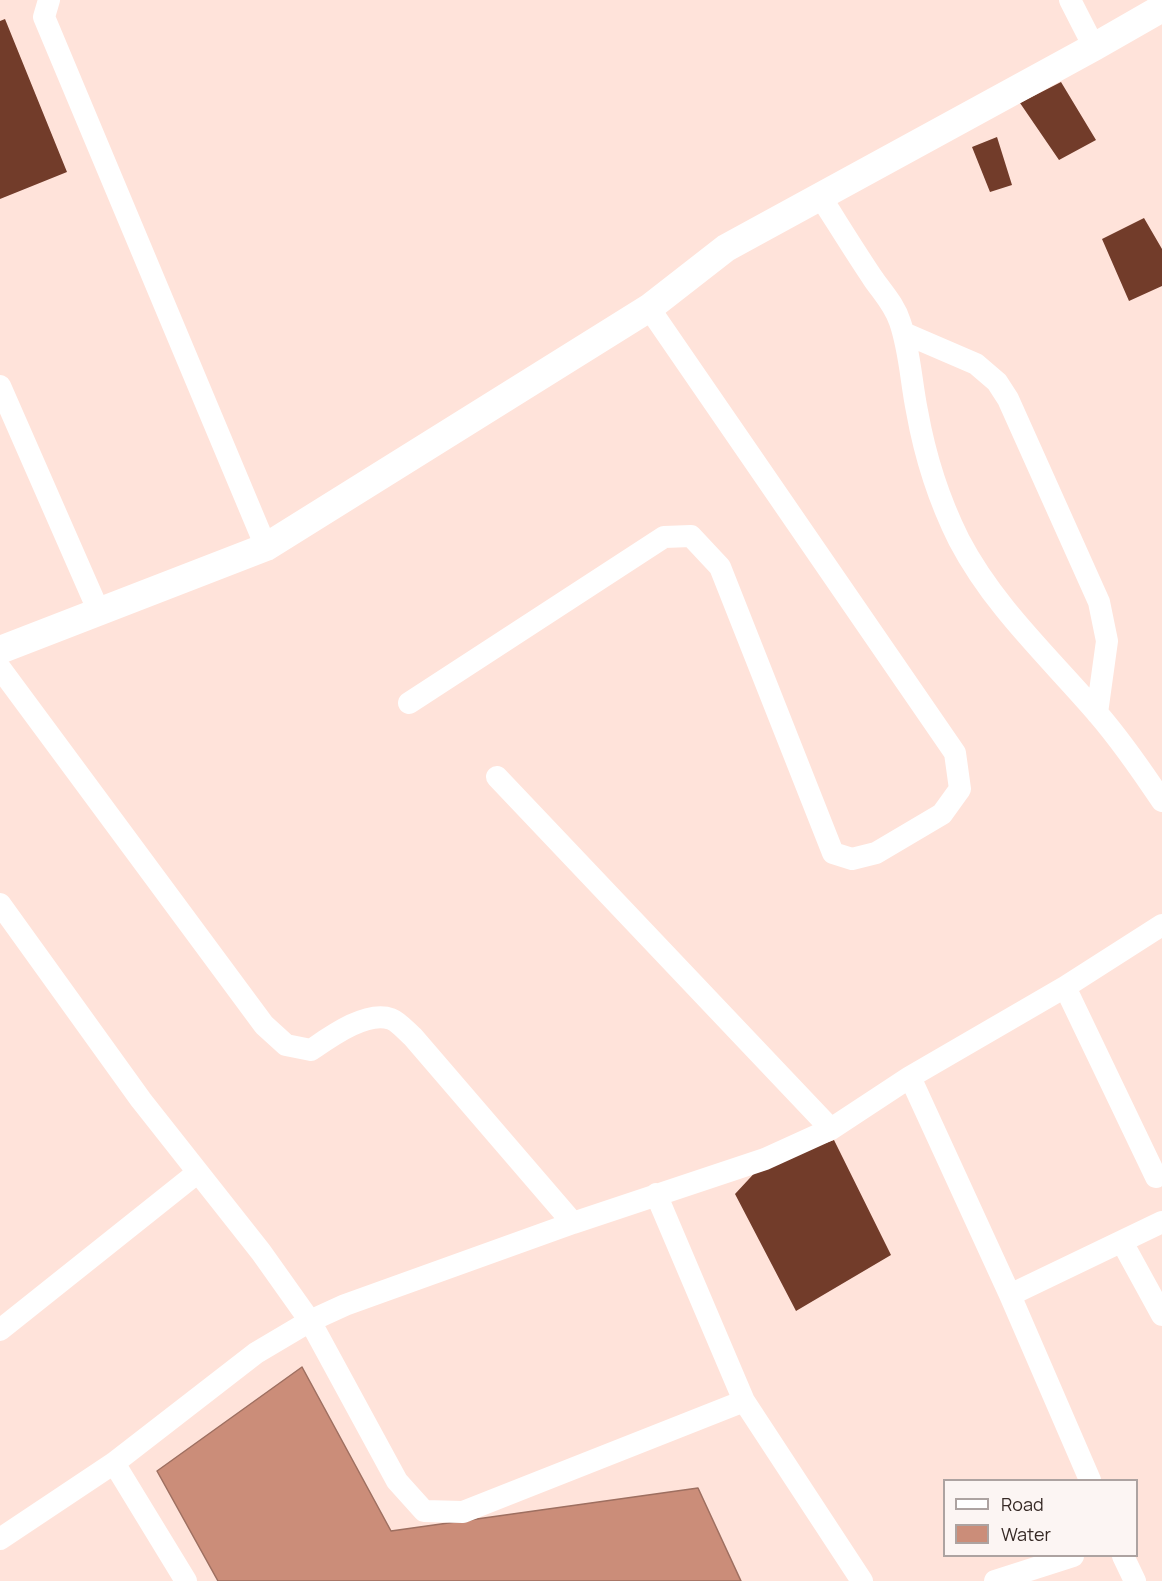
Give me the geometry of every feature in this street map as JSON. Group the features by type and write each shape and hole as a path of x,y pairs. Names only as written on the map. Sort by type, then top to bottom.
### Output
{"street":[{"path":"49,0 44,17 266,547"},
{"path":"1070,0 1094,47"},
{"path":"0,650 266,547 649,308 726,248 1162,8"},
{"path":"820,196 889,300 904,333 926,455 947,516 961,542 992,592 1018,626 1137,761 1162,801"},
{"path":"409,702 664,537 691,536 720,567 833,853 852,859 876,853 942,814 960,789 956,753 649,308"},
{"path":"904,333 976,364 997,382 1008,399 1099,602 1107,641 1097,713"},
{"path":"0,386 99,612"},
{"path":"0,668 264,1025 286,1045 311,1050 336,1032 372,1017 392,1019 413,1037 573,1223"},
{"path":"497,777 831,1129"},
{"path":"0,904 141,1100 261,1252 310,1321 397,1481 424,1511 463,1512 744,1401"},
{"path":"0,1539 114,1463 256,1353 310,1321 345,1305 573,1223 765,1159 831,1129 910,1077 1065,987 1162,925"},
{"path":"1065,987 1156,1177"},
{"path":"910,1077 1010,1295 1090,1479"},
{"path":"0,1330 197,1173"},
{"path":"656,1194 744,1401 862,1581"},
{"path":"1010,1295 1162,1222"},
{"path":"1122,1242 1162,1315"},
{"path":"114,1463 186,1581"},
{"path":"995,1581 1070,1557"},
{"path":"1123,1557 1135,1581"}],"water":[{"path":"302,1367 391,1531 698,1488 741,1581 218,1581 157,1471"}],"building":[{"path":"5,19 67,172 0,199 0,21"},
{"path":"1061,82 1096,140 1059,160 1020,103"},
{"path":"997,137 1012,185 990,192 972,147"},
{"path":"1144,218 1162,249 1162,286 1129,301 1102,239"},
{"path":"834,1140 891,1255 796,1311 735,1194 761,1166"}]}
